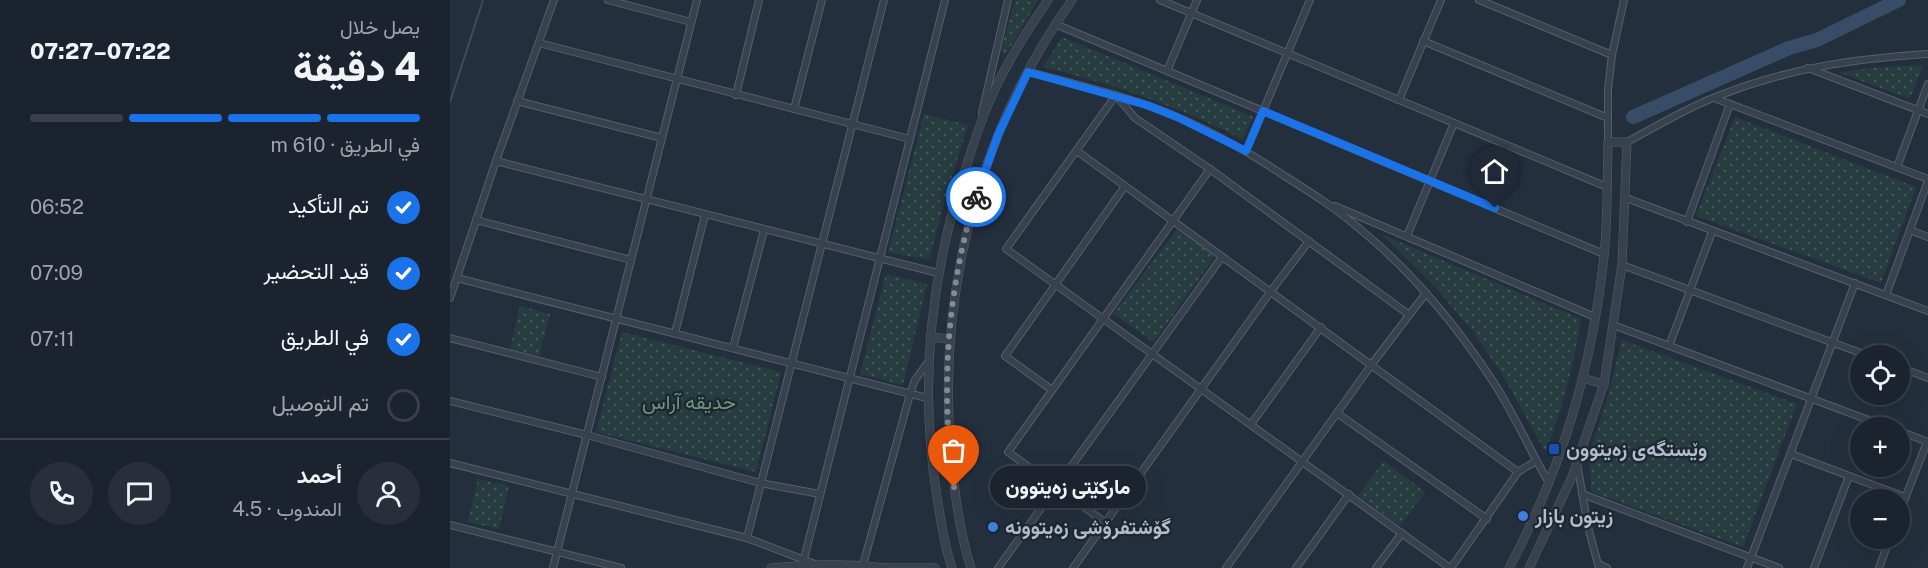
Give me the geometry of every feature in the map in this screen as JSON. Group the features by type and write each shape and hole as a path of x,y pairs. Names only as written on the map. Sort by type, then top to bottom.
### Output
{"street":[{"path":"450,298 554,0"},
{"path":"608,0 691,22"},
{"path":"553,568 697,0"},
{"path":"736,94 759,0"},
{"path":"794,109 822,0"},
{"path":"747,538 884,0"},
{"path":"804,559 945,0"},
{"path":"952,568 944,538 933,473 927,398 930,337 938,273 957,194 978,127 1008,0"},
{"path":"978,127 1010,62 1048,0"},
{"path":"971,568 959,518 952,473 948,395 949,339 961,258 975,201 998,135 1028,72 1055,24 1072,0"},
{"path":"1160,0 1607,187"},
{"path":"1167,71 1197,0"},
{"path":"1246,151 1310,0"},
{"path":"1399,100 1441,0"},
{"path":"1479,0 1612,55"},
{"path":"1509,568 1549,483 1576,406 1595,317 1604,254 1612,55 1624,0"},
{"path":"1055,24 1604,254"},
{"path":"1423,42 1608,118"},
{"path":"539,43 910,139"},
{"path":"1608,142 1628,142 1714,98 1769,78 1856,59 1928,54"},
{"path":"1807,68 1928,114"},
{"path":"1028,72 1147,105 1177,117 1246,151 1323,201 1362,231 1426,293 1454,328 1493,381 1513,413 1549,483"},
{"path":"1897,167 1928,84"},
{"path":"1408,314 1210,169 1135,118 1116,96 1006,249 1103,320 1252,423 1450,568 1487,519 1518,472 1536,461"},
{"path":"1714,98 1928,180 1886,295"},
{"path":"517,101 662,138"},
{"path":"1687,222 1730,104"},
{"path":"1407,236 1454,123"},
{"path":"1529,568 1577,463 1604,384 1622,266 1628,142"},
{"path":"1077,151 1518,472"},
{"path":"496,161 938,273"},
{"path":"1106,523 1008,452 1210,169"},
{"path":"1052,390 1005,356 1125,186"},
{"path":"1626,198 1928,311"},
{"path":"1323,201 1595,317"},
{"path":"675,333 705,215"},
{"path":"476,220 631,260"},
{"path":"733,348 764,230"},
{"path":"1910,230 1928,237"},
{"path":"1668,346 1712,232"},
{"path":"1073,568 1309,241"},
{"path":"998,568 1058,488 1222,257"},
{"path":"1622,266 1850,349"},
{"path":"457,278 927,398"},
{"path":"1747,568 1855,284"},
{"path":"1235,568 1227,566 1408,314 1426,293"},
{"path":"1613,326 1861,417"},
{"path":"1252,423 1321,327"},
{"path":"930,337 949,339"},
{"path":"450,338 602,377"},
{"path":"863,565 910,393 915,380 928,362"},
{"path":"1910,371 1928,378"},
{"path":"1582,378 1604,384"},
{"path":"450,401 587,435 760,483 820,494"},
{"path":"1337,413 1487,519"},
{"path":"1908,489 1927,442 1910,435"},
{"path":"1791,454 1884,489"},
{"path":"1577,463 1598,566 1607,568"},
{"path":"450,464 747,538 804,559 815,566"},
{"path":"1814,568 1849,476"},
{"path":"1296,568 1349,494"},
{"path":"1582,494 1779,568"},
{"path":"450,525 621,568"},
{"path":"1376,568 1401,533"},
{"path":"1879,568 1886,549"},
{"path":"771,568 863,565 885,568"},
{"path":"880,568 935,568"}],"green space":[{"path":"1015,0 1038,0 1007,53 1003,55 1001,50"},
{"path":"1062,37 1254,117 1242,139 1145,97 1043,67"},
{"path":"1923,65 1910,99 1838,72 1881,67"},
{"path":"924,114 968,125 929,260 888,252"},
{"path":"1735,117 1916,187 1881,283 1696,216"},
{"path":"1177,229 1215,256 1154,342 1113,314"},
{"path":"1383,235 1581,319 1567,385 1553,433 1545,451 1502,374 1474,333 1437,289"},
{"path":"886,274 927,284 903,385 860,374"},
{"path":"520,306 550,314 539,356 510,349"},
{"name":"حديقه آراس","path":"622,332 781,372 756,472 596,432"},
{"path":"1622,340 1797,404 1743,547 1591,492 1589,453 1605,406"},
{"path":"1384,461 1425,492 1400,526 1358,496"},
{"path":"478,479 509,486 499,529 468,522"}],"waterway":[{"path":"450,102 483,0"},
{"path":"1633,117 1789,48 1817,40 1899,0"}],"way so far":[{"path":"954,487 949,430 949,339 961,258 976,197"}],"place":[{"name":"وێستگەی زەیتوون","path":"1554,449"},
{"name":"مارکێتی زەیتوون","path":"954,487"},
{"name":"زيتون بازار","path":"1523,516"},
{"name":"گۆشتفرۆشی زەیتوونە","path":"993,527"}],"route":[{"path":"976,197 998,135 1028,72 1147,105 1246,151 1263,111 1495,208"}]}
